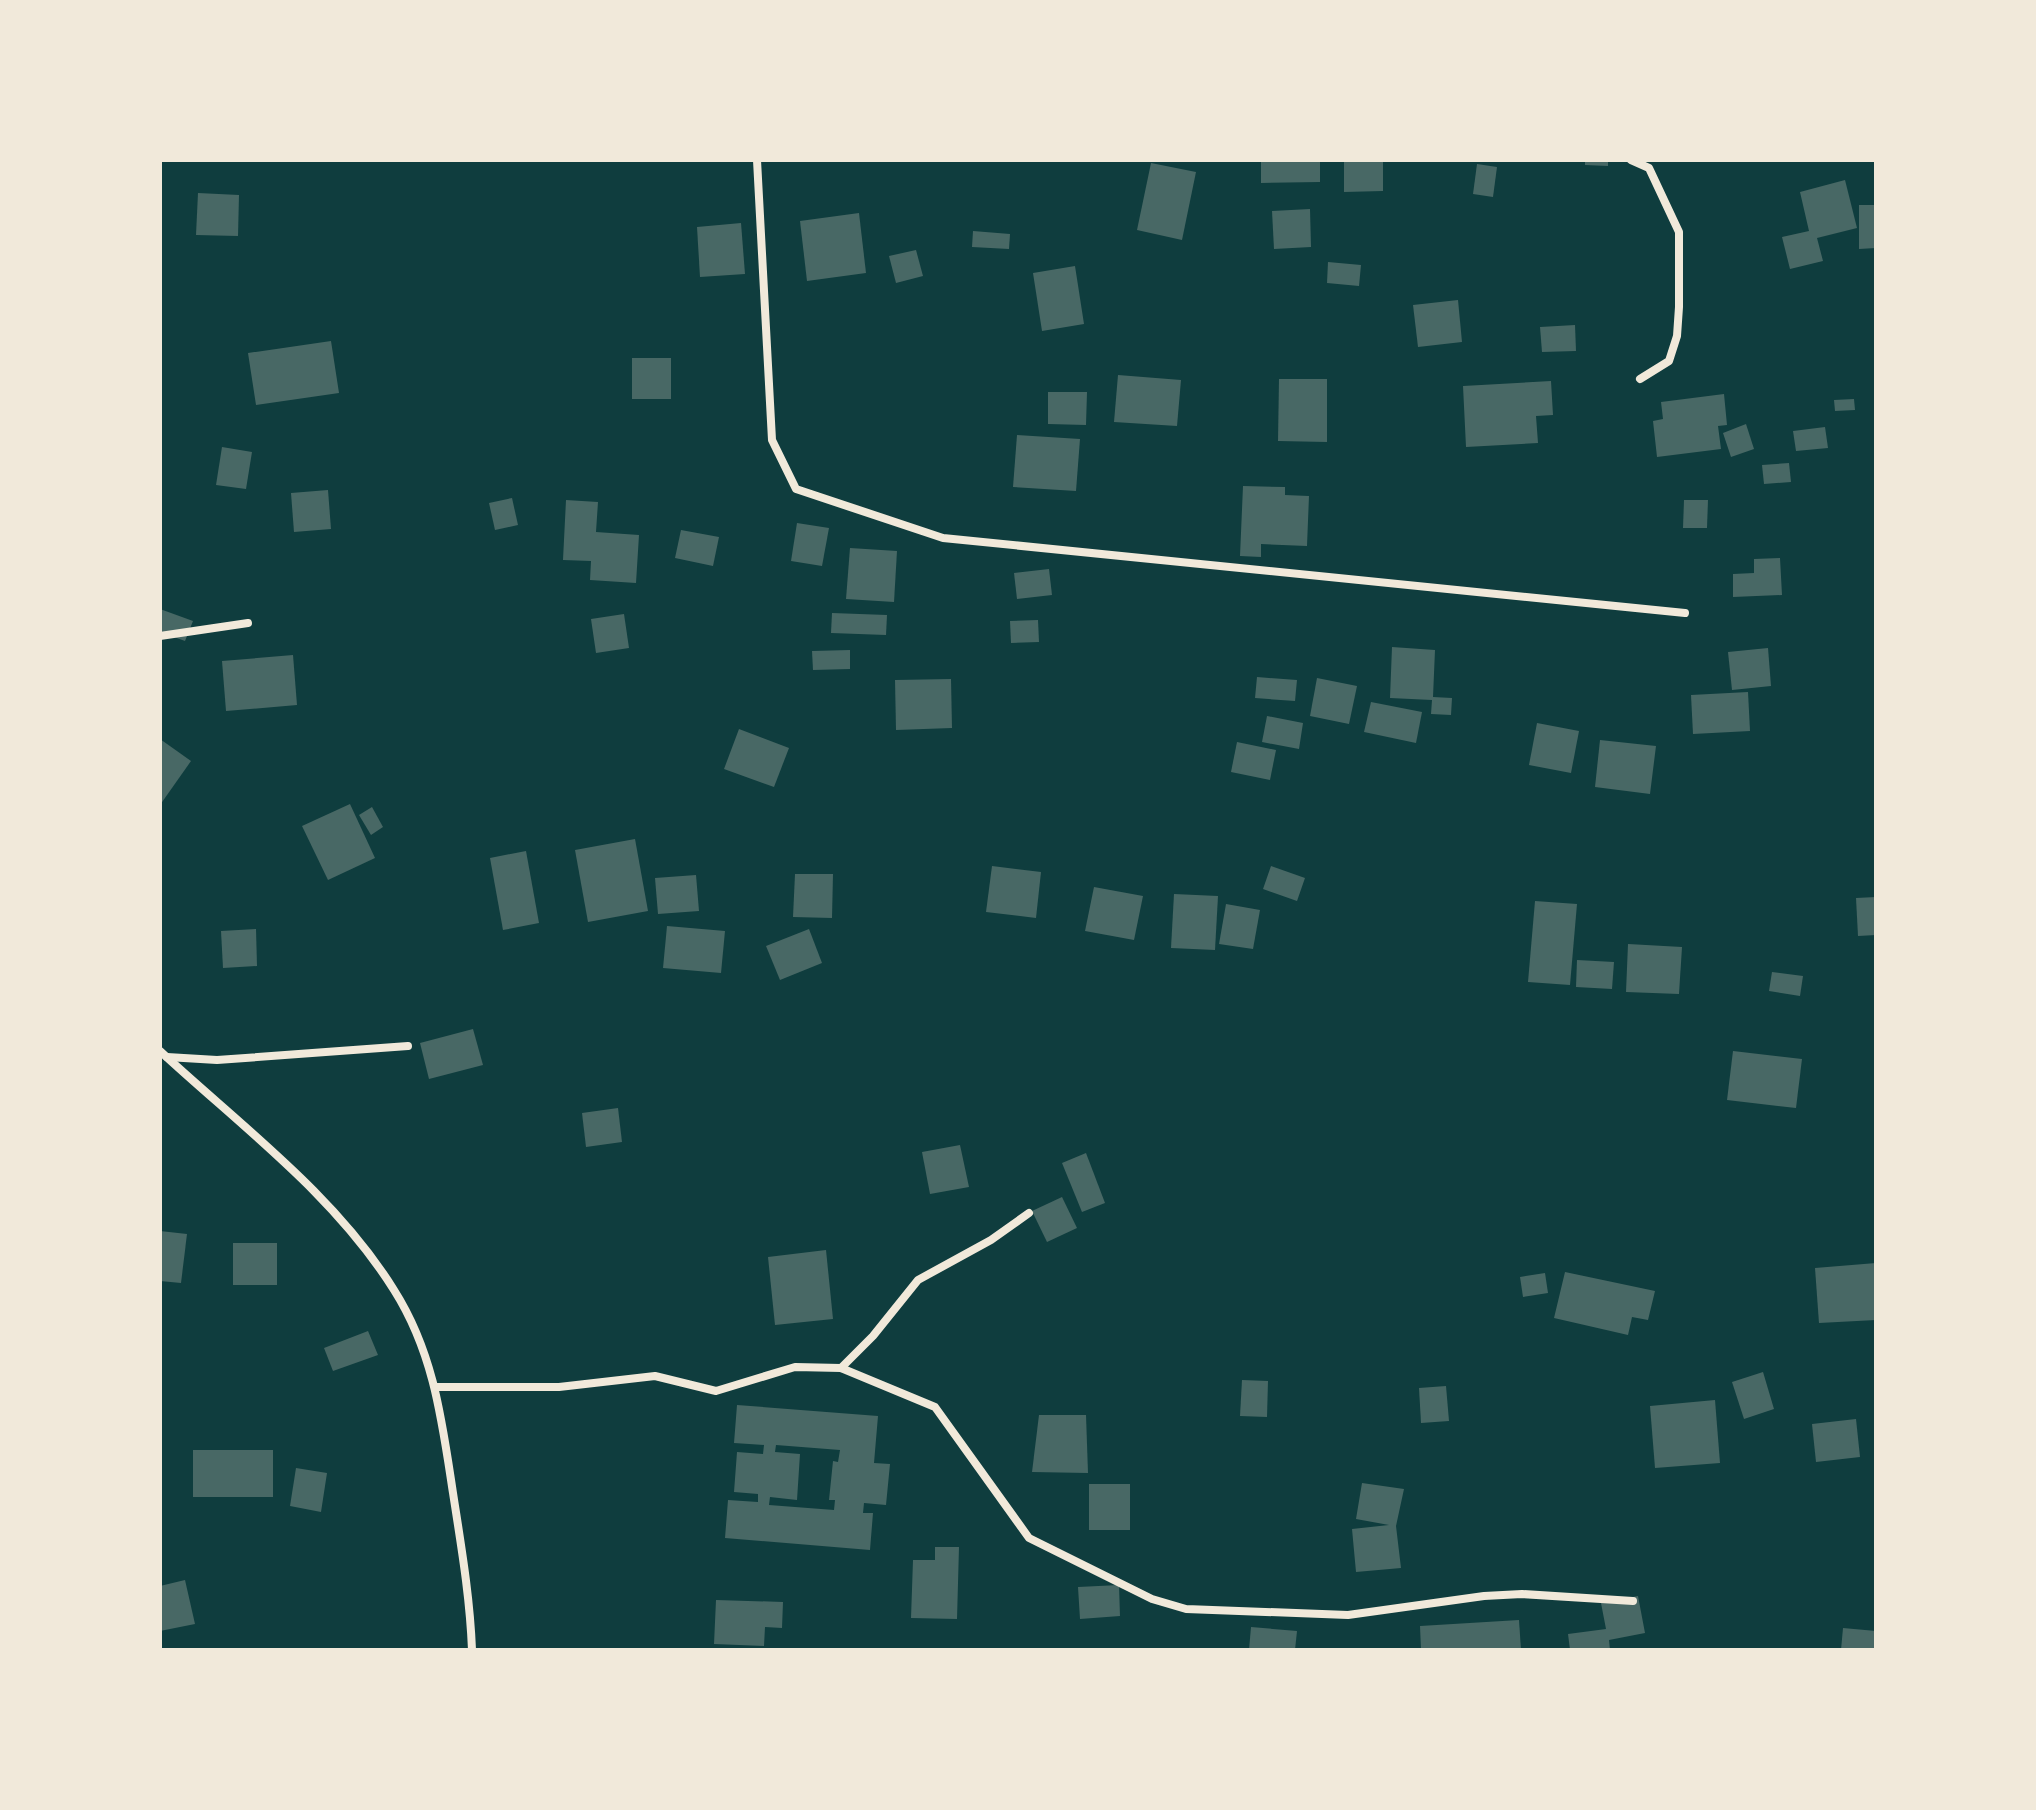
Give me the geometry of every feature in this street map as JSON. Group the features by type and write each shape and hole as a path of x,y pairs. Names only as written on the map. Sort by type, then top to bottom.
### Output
{"street":[{"path":"757,160 772,440 796,489 943,538 1685,613"},
{"path":"1631,160 1649,168 1679,232 1677,336 1669,361 1640,379"},
{"path":"160,636 248,623"},
{"path":"163,1054 217,1060 408,1046"},
{"path":"163,1054 304,1180 365,1248 396,1292 437,1387 470,1602 472,1650"},
{"path":"841,1368 873,1336 918,1280 991,1240 1029,1213"},
{"path":"437,1387 559,1387 655,1376 716,1391 795,1367 841,1368 935,1407 1029,1538 1152,1599 1186,1609 1348,1615 1484,1596 1522,1594 1633,1601"}],"building":[{"path":"1261,160 1320,160 1320,182 1261,183"},
{"path":"1344,160 1383,160 1383,191 1344,192"},
{"path":"1585,160 1608,160 1608,166 1585,165"},
{"path":"1151,163 1196,172 1182,240 1137,230"},
{"path":"1477,164 1497,167 1493,197 1473,194"},
{"path":"1845,180 1857,228 1817,238 1823,261 1790,269 1782,237 1809,231 1800,192"},
{"path":"198,193 239,195 238,236 196,235"},
{"path":"1859,205 1876,205 1876,248 1859,249"},
{"path":"1310,209 1311,247 1274,249 1272,211"},
{"path":"859,213 866,273 807,281 800,221"},
{"path":"741,223 745,274 700,277 697,227"},
{"path":"973,231 1010,234 1009,249 972,247"},
{"path":"916,250 923,276 896,283 889,256"},
{"path":"1328,262 1361,265 1359,286 1327,283"},
{"path":"1075,266 1084,324 1042,331 1033,273"},
{"path":"1458,300 1462,342 1418,347 1413,305"},
{"path":"1575,325 1576,351 1542,352 1540,327"},
{"path":"331,341 339,393 256,405 248,353"},
{"path":"632,358 671,358 671,399 632,399"},
{"path":"1118,375 1181,380 1177,426 1114,422"},
{"path":"1279,379 1327,379 1327,442 1278,441"},
{"path":"1551,381 1553,415 1536,416 1538,443 1466,447 1463,386"},
{"path":"1048,392 1087,392 1086,425 1048,424"},
{"path":"1724,394 1727,425 1718,426 1721,449 1657,457 1653,421 1663,419 1661,402"},
{"path":"1854,399 1855,410 1835,411 1834,400"},
{"path":"1746,424 1754,449 1731,457 1723,433"},
{"path":"1825,427 1828,448 1796,451 1793,431"},
{"path":"1017,435 1080,439 1076,491 1013,487"},
{"path":"222,447 252,452 246,489 216,485"},
{"path":"1789,463 1791,482 1764,484 1762,465"},
{"path":"1243,486 1285,487 1285,495 1309,496 1307,546 1261,544 1261,557 1240,556"},
{"path":"328,490 331,529 294,532 291,493"},
{"path":"512,498 518,525 495,530 489,503"},
{"path":"566,500 598,502 596,532 639,535 636,583 590,580 591,561 563,560"},
{"path":"1684,500 1708,500 1707,528 1683,528"},
{"path":"797,523 829,528 822,566 791,561"},
{"path":"681,530 719,537 713,566 675,558"},
{"path":"850,548 897,551 894,602 846,599"},
{"path":"1780,558 1782,595 1733,597 1733,574 1754,573 1754,559"},
{"path":"1049,569 1052,595 1017,599 1014,573"},
{"path":"160,609 193,621 185,641 160,632"},
{"path":"832,613 887,615 886,635 831,633"},
{"path":"624,614 629,648 596,653 591,619"},
{"path":"1038,620 1039,642 1011,643 1010,621"},
{"path":"1392,647 1435,650 1433,697 1452,698 1451,715 1431,714 1432,700 1390,698"},
{"path":"1768,648 1771,686 1732,690 1728,652"},
{"path":"850,650 850,669 813,670 812,651"},
{"path":"293,655 297,705 226,711 222,661"},
{"path":"1257,677 1297,680 1295,701 1255,698"},
{"path":"1317,678 1357,686 1349,724 1310,716"},
{"path":"951,679 952,728 896,730 895,680"},
{"path":"1748,692 1750,731 1693,734 1691,695"},
{"path":"1371,702 1422,712 1416,743 1364,732"},
{"path":"1267,716 1303,723 1299,749 1262,742"},
{"path":"1537,723 1579,731 1571,773 1529,765"},
{"path":"739,729 789,748 774,787 724,769"},
{"path":"160,739 191,761 160,805"},
{"path":"1600,740 1656,746 1650,794 1595,787"},
{"path":"1237,742 1276,750 1270,780 1231,772"},
{"path":"350,804 375,858 328,880 302,826"},
{"path":"372,807 383,827 371,835 359,815"},
{"path":"635,839 648,911 588,922 575,850"},
{"path":"526,851 539,923 503,930 490,858"},
{"path":"992,866 1041,872 1036,918 986,912"},
{"path":"1271,866 1305,878 1297,901 1263,889"},
{"path":"795,874 833,874 832,918 793,917"},
{"path":"696,875 699,911 658,914 655,878"},
{"path":"1094,887 1143,896 1134,940 1085,931"},
{"path":"1174,894 1218,896 1215,950 1171,948"},
{"path":"1876,897 1876,935 1858,936 1856,898"},
{"path":"1535,901 1577,904 1570,985 1528,982"},
{"path":"1226,904 1260,910 1253,949 1219,944"},
{"path":"667,926 725,931 721,973 663,968"},
{"path":"256,929 257,966 223,968 221,931"},
{"path":"809,929 822,963 780,980 766,946"},
{"path":"1628,944 1682,947 1679,994 1626,992"},
{"path":"1577,960 1614,962 1612,989 1576,987"},
{"path":"1772,972 1803,976 1800,996 1769,991"},
{"path":"473,1029 483,1065 429,1079 420,1043"},
{"path":"1733,1051 1802,1059 1796,1108 1727,1100"},
{"path":"618,1108 622,1142 586,1147 582,1113"},
{"path":"960,1145 969,1187 930,1194 922,1152"},
{"path":"1086,1153 1105,1203 1082,1212 1062,1163"},
{"path":"1062,1197 1077,1228 1047,1242 1032,1211"},
{"path":"160,1231 187,1234 181,1283 160,1281"},
{"path":"233,1243 277,1243 277,1285 233,1285"},
{"path":"826,1250 833,1319 775,1325 768,1257"},
{"path":"1876,1263 1876,1320 1819,1323 1815,1268"},
{"path":"1565,1272 1655,1291 1648,1320 1632,1317 1628,1335 1554,1318"},
{"path":"1545,1273 1548,1293 1523,1297 1520,1277"},
{"path":"368,1331 378,1355 333,1371 324,1348"},
{"path":"1763,1372 1774,1409 1744,1419 1732,1382"},
{"path":"1242,1380 1268,1381 1267,1417 1240,1416"},
{"path":"1446,1386 1449,1421 1421,1423 1419,1388"},
{"path":"1715,1400 1720,1463 1655,1468 1650,1406"},
{"path":"737,1405 878,1416 874,1463 890,1464 886,1505 864,1503 863,1513 873,1513 870,1550 725,1538 728,1500 758,1502 758,1494 734,1492 737,1452 763,1454 764,1445 734,1443","holes":["776,1445 840,1450 838,1462 833,1461 829,1500 835,1500 834,1510 769,1505 770,1497 797,1500 800,1454 775,1452"]},
{"path":"1039,1415 1086,1415 1088,1473 1032,1472"},
{"path":"1856,1419 1860,1457 1816,1462 1812,1424"},
{"path":"193,1450 273,1450 273,1497 193,1497"},
{"path":"296,1468 327,1473 321,1512 290,1506"},
{"path":"1362,1483 1404,1489 1396,1526 1401,1568 1356,1572 1352,1529 1389,1525 1356,1519"},
{"path":"1089,1484 1130,1484 1130,1530 1089,1530"},
{"path":"935,1547 959,1547 957,1619 911,1618 913,1560 935,1560"},
{"path":"185,1580 195,1624 160,1631 160,1586"},
{"path":"1119,1585 1120,1616 1080,1619 1078,1587"},
{"path":"1638,1596 1645,1633 1609,1640 1610,1650 1570,1650 1568,1634 1606,1629 1601,1603"},
{"path":"716,1600 783,1602 782,1628 765,1627 764,1646 714,1644"},
{"path":"1519,1620 1521,1650 1421,1650 1420,1626"},
{"path":"1251,1627 1297,1631 1295,1650 1249,1650"},
{"path":"1843,1628 1876,1631 1876,1650 1841,1650"}]}
